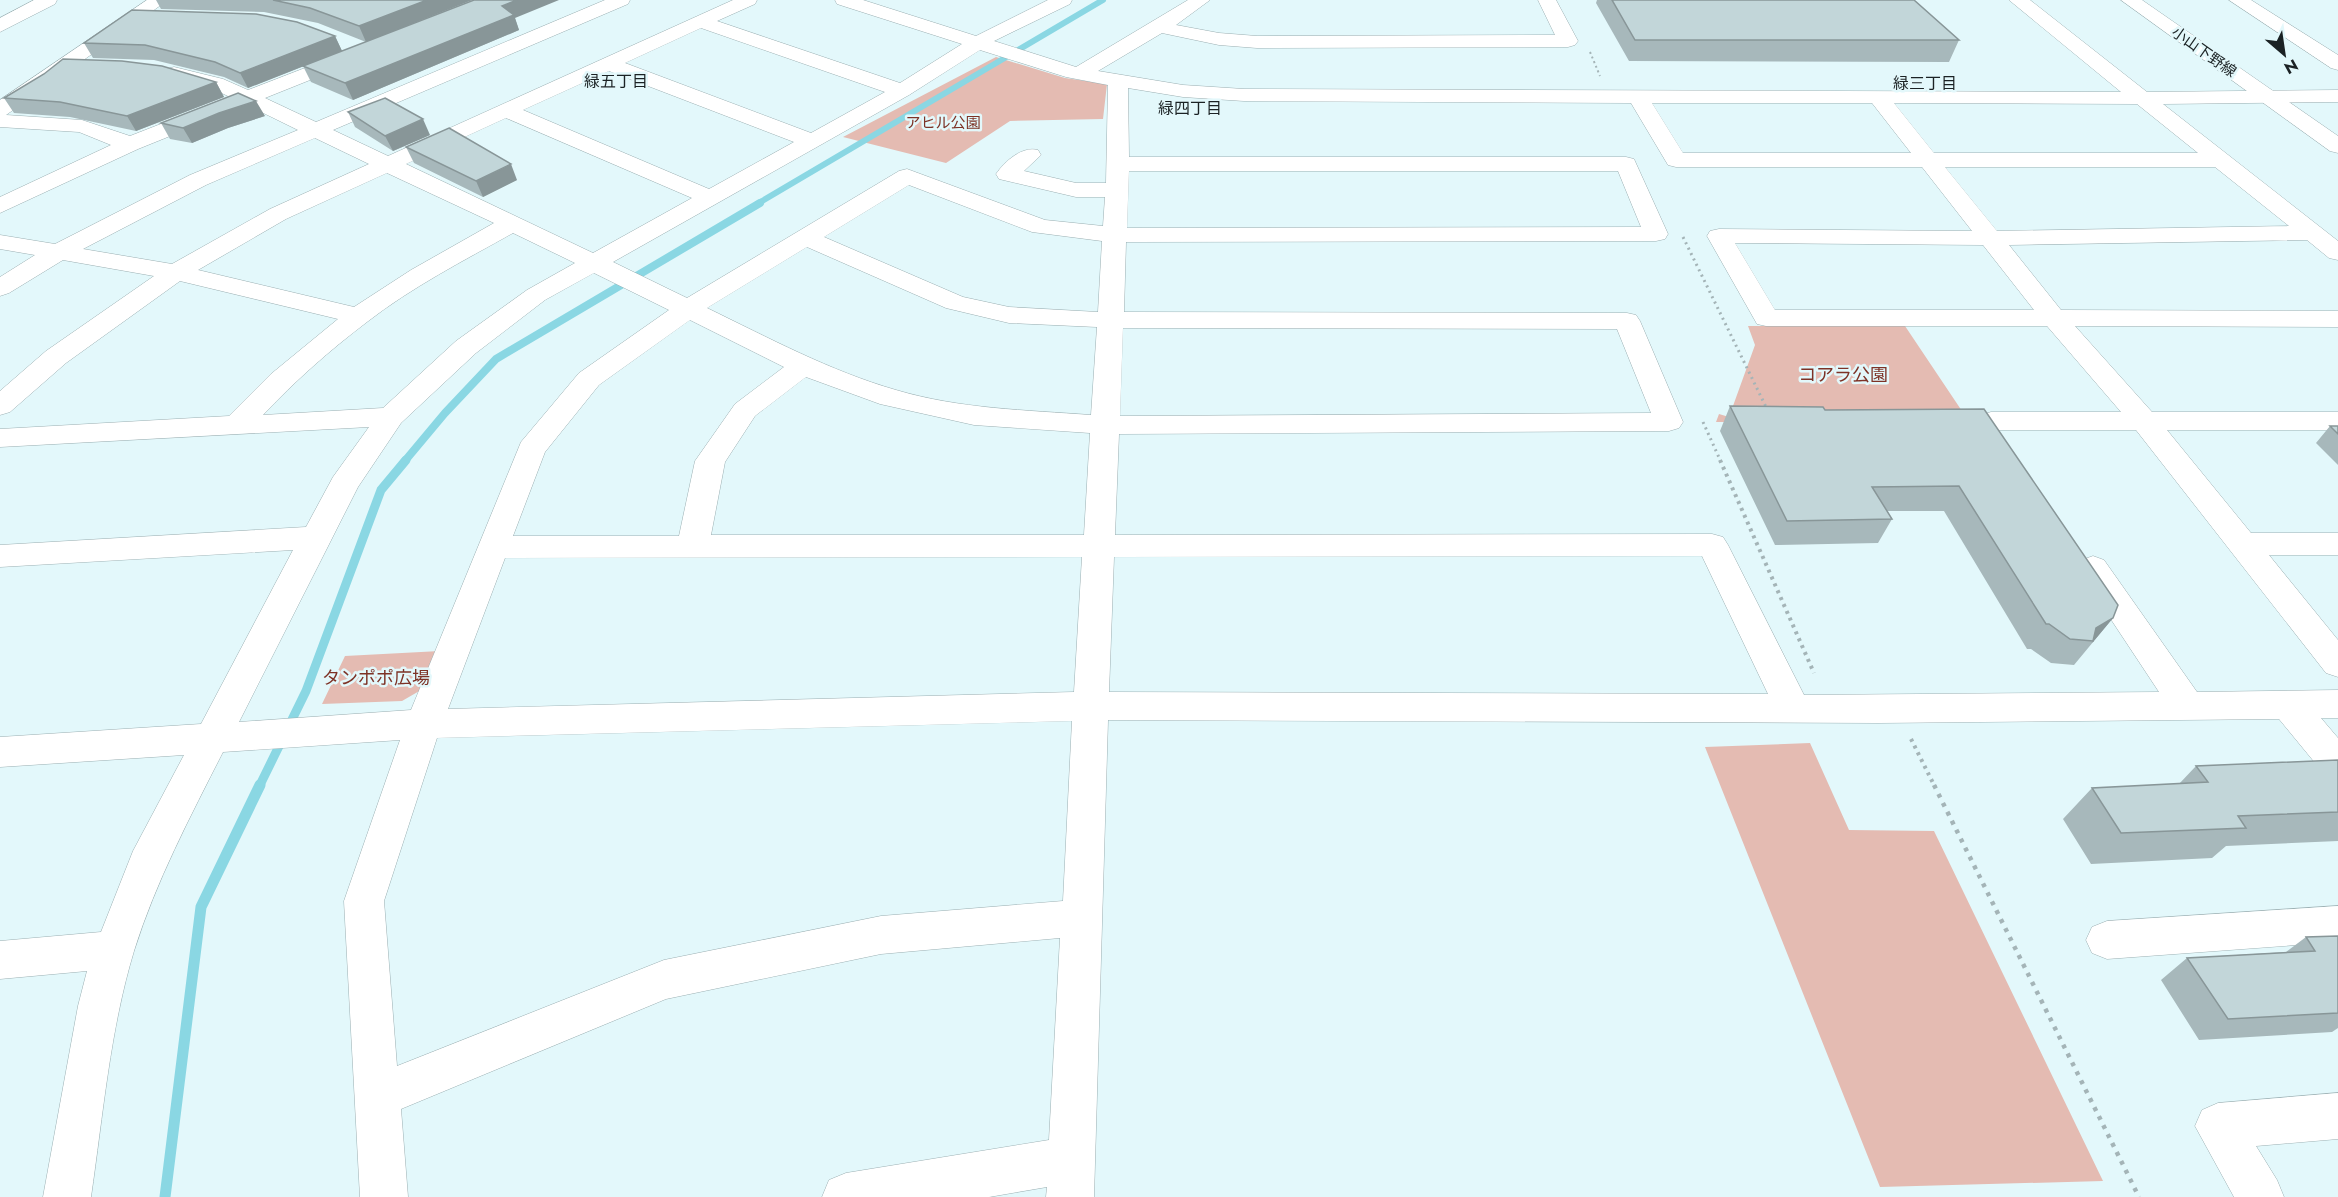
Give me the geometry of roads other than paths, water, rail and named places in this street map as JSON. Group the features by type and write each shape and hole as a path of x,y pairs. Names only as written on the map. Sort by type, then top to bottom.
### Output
{"street":[{"path":"0,26 48,0"},
{"path":"0,110 159,0"},
{"path":"0,288 60,251 198,180 621,0"},
{"path":"0,405 56,357 97,326 176,272 278,214 748,0"},
{"path":"844,0 1079,74 1183,91 1244,95 2140,98 2338,96"},
{"path":"1079,74 1201,0"},
{"path":"1159,27 1219,39 1257,42 1568,41 1547,0"},
{"path":"2018,0 2338,253"},
{"name":"小山下野線","path":"2130,0 2338,146"},
{"path":"2238,0 2338,64"},
{"path":"67,1197 99,1006 114,950 153,851 227,737 314,538 344,484 391,417 466,347 536,295 902,91 980,41 1058,1"},
{"path":"137,16 172,17"},
{"path":"701,22 902,91"},
{"path":"0,206 130,144 366,51 338,40"},
{"path":"609,64 812,141"},
{"path":"67,65 99,66"},
{"path":"153,68 216,83 512,223 803,366 890,398 974,416 1105,425 1669,422 1628,321 1110,320 1010,315 955,303 806,238"},
{"path":"846,1197 1071,1178 1091,706 1117,190 1118,81"},
{"path":"1637,95 1676,160 2220,160"},
{"path":"1878,96 2054,318 2145,422 2338,664"},
{"path":"505,110 711,198"},
{"path":"0,121 82,126 130,144"},
{"path":"1030,155 1007,174 1076,190 1117,190"},
{"path":"384,1197 364,901 424,724 531,449 589,379 688,309 907,176 1041,227 1115,235 1656,234 1626,164 1118,164"},
{"path":"237,425 281,380 358,316 420,275 512,223"},
{"path":"2311,233 1991,238 1719,236 1766,318 2338,319"},
{"path":"0,242 176,272 358,316"},
{"path":"693,546 710,461 745,410 803,366"},
{"path":"0,438 391,417"},
{"path":"2011,450 1991,421 2338,421"},
{"path":"0,556 314,538"},
{"path":"2243,544 2338,544"},
{"path":"492,547 1712,545 1793,709"},
{"path":"2079,548 2187,705"},
{"path":"2288,704 2338,764"},
{"path":"0,752 424,724 1091,706 1896,709 2338,704"},
{"path":"377,1096 664,980 881,935 1082,918"},
{"path":"2107,940 2338,924"},
{"path":"0,960 114,950"},
{"path":"2260,1197 2218,1126 2338,1116"}],"waterway":[{"path":"757,204 1103,0"},
{"path":"404,462 445,413 496,359 760,203"},
{"path":"259,787 306,691 381,490 406,460"},
{"path":"165,1197 201,907 260,785"}],"district":[{"name":"緑五丁目","path":"616,81"},
{"name":"緑三丁目","path":"1925,83"},
{"name":"緑四丁目","path":"1190,108"}],"park label":[{"name":"アヒル公園","path":"943,123"},
{"name":"コアラ公園","path":"1843,375"},
{"name":"タンポポ広場","path":"376,678"}]}
